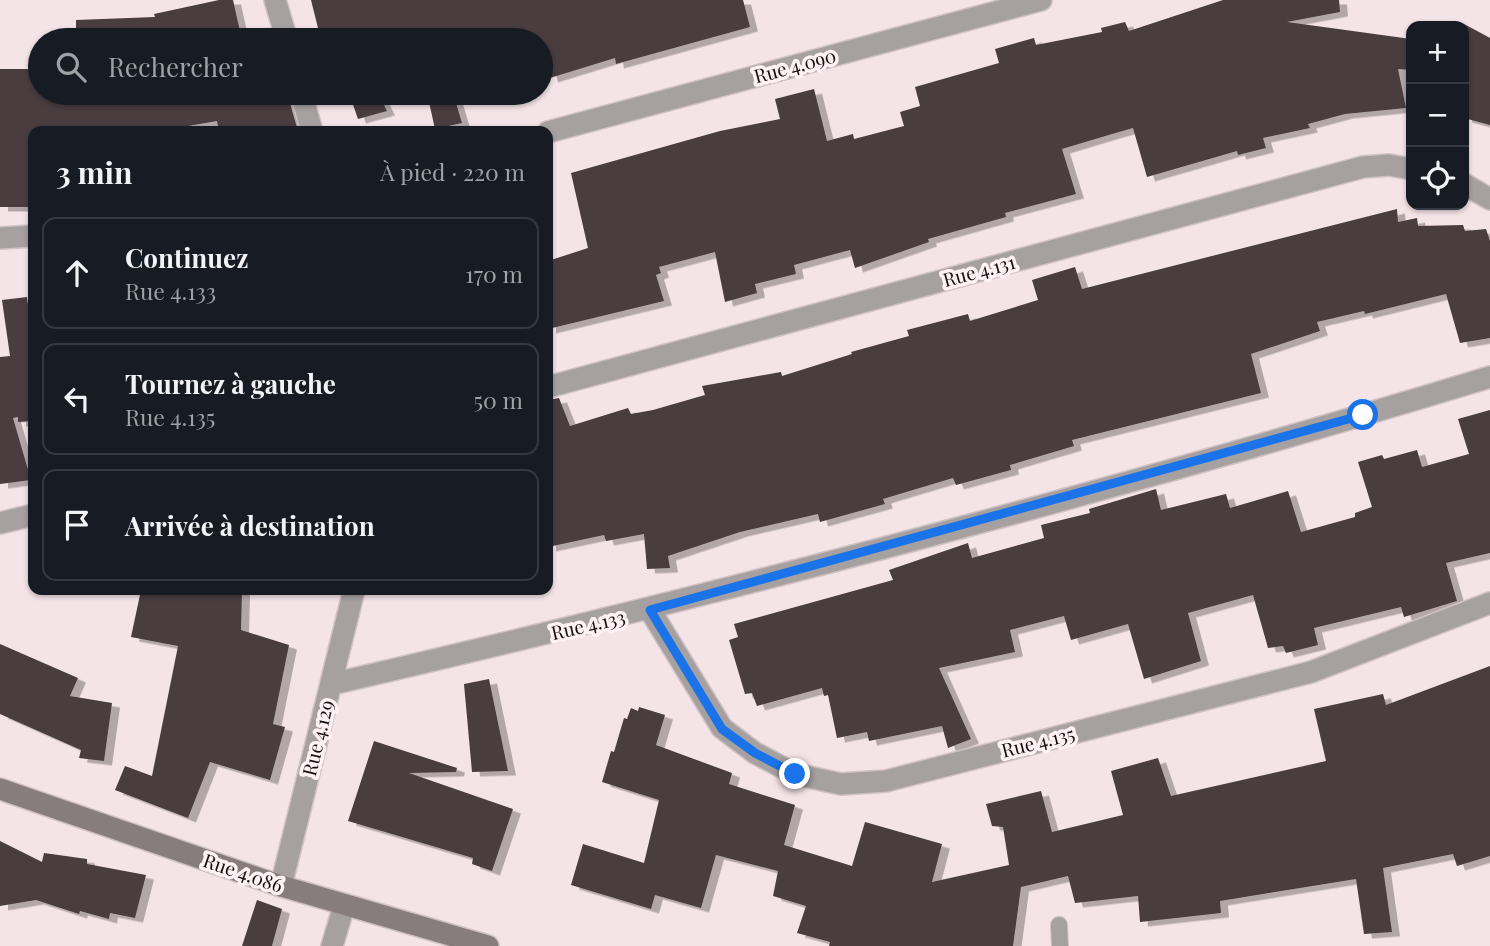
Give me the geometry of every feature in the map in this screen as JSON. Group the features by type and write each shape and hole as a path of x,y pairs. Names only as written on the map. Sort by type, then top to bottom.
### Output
{"street":[{"path":"275,0 283,28"},
{"name":"Rue 4.090","path":"553,131 1041,0"},
{"path":"304,105 311,126"},
{"name":"Rue 4.131","path":"553,386 1363,167 1389,165 1406,168"},
{"path":"1469,187 1490,199"},
{"path":"0,238 28,236"},
{"name":"Rue 4.133","path":"332,684 650,610 1363,415 1490,377"},
{"path":"0,523 28,516"},
{"name":"Rue 4.129","path":"281,886 353,595"},
{"name":"Rue 4.135","path":"650,610 722,729 755,753 795,774 841,784 886,781 1311,672 1490,603"},
{"name":"Rue 4.086","path":"0,789 281,886 488,946"},
{"path":"332,946 345,906"}],"lane":[{"path":"1059,925 1060,946"}],"building":[{"path":"219,0 233,0 239,28 76,28 76,20 155,17 154,14"},
{"path":"311,0 743,0 750,27 616,64 615,58 553,77 553,28 318,28"},
{"path":"1223,0 1339,0 1340,12 1287,22 1406,38 1406,70 1398,69 1406,108 1345,114 1308,124 1310,128 1263,138 1266,148 1238,155 1237,151 1147,177 1133,128 1062,149 1076,194 1005,213 1006,217 928,239 929,242 855,268 850,250 794,265 796,274 755,284 757,293 725,302 715,252 659,267 661,273 656,275 664,301 553,328 553,259 588,248 571,173 720,131 780,119 775,99 814,89 827,141 853,134 854,139 904,126 900,112 920,106 915,87 999,63 995,49 1034,38 1036,45 1102,32 1101,28 1125,22 1129,31"},
{"path":"1469,27 1490,38 1490,125 1469,119"},
{"path":"0,69 28,69 28,105 290,105 297,126 218,126 217,121 188,126 28,126 28,207 0,207"},
{"path":"353,105 384,105 387,111 358,119"},
{"path":"430,105 457,105 462,123 434,126"},
{"path":"1397,209 1398,222 1417,218 1418,226 1463,225 1465,231 1486,229 1490,241 1490,338 1460,343 1446,294 1365,314 1364,311 1317,322 1320,331 1251,354 1261,393 1072,440 1074,446 1010,465 1011,470 956,485 953,478 883,499 885,504 820,522 818,514 740,532 668,556 670,568 647,569 644,534 606,541 604,535 553,546 553,399 559,398 570,426 628,408 631,414 653,410 705,395 702,386 781,372 782,376 852,354 851,352 909,336 907,330 968,314 970,321 1038,300 1032,280 1075,267 1082,289"},
{"path":"27,297 28,421 18,422 18,417 13,418 28,470 28,480 0,484 0,357 10,356 2,300"},
{"path":"1490,410 1490,553 1446,563 1457,601 1404,617 1401,607 1314,628 1318,645 1286,653 1283,646 1268,648 1253,595 1188,613 1201,661 1144,679 1128,624 1071,640 1064,616 1010,630 1015,652 939,668 971,739 948,748 942,726 869,741 867,732 837,738 828,695 824,696 822,688 757,706 752,693 745,694 729,640 738,637 734,624 893,580 889,570 968,543 972,558 1044,538 1041,525 1090,513 1089,509 1156,489 1161,510 1226,494 1230,508 1288,491 1301,532 1355,517 1355,513 1372,507 1358,462 1382,455 1384,459 1417,450 1422,467 1469,454 1458,419"},
{"path":"140,595 242,595 241,630 289,645 273,724 285,727 270,780 210,762 188,818 115,790 125,766 152,776 178,646 131,637"},
{"path":"0,644 78,678 70,696 112,703 104,761 79,758 81,750 0,714"},
{"path":"1490,666 1490,856 1457,866 1453,854 1383,868 1392,932 1364,934 1356,879 1220,901 1221,913 1140,922 1138,896 1075,903 1068,876 1021,887 1013,946 829,946 830,942 797,933 806,906 773,896 778,871 716,855 701,908 655,895 651,909 571,885 583,844 644,863 659,800 602,782 611,751 614,752 624,718 627,719 631,708 638,711 639,707 665,715 656,745 732,773 729,784 795,805 784,845 852,866 865,822 942,844 932,882 1009,865 1003,827 992,826 986,804 1041,791 1052,832 1123,815 1111,771 1158,758 1171,796 1326,761 1314,709 1383,694 1386,705"},
{"path":"489,679 508,771 472,772 464,684"},
{"path":"374,741 457,768 456,772 409,773 513,809 492,871 472,864 473,858 348,821"},
{"path":"0,841 42,862 44,853 87,859 87,864 146,875 135,918 110,913 109,919 80,911 79,914 36,900 0,906"},
{"path":"257,900 282,909 272,946 242,946"}],"route":[{"path":"795,774 755,753 722,729 650,610 1363,415"}]}
